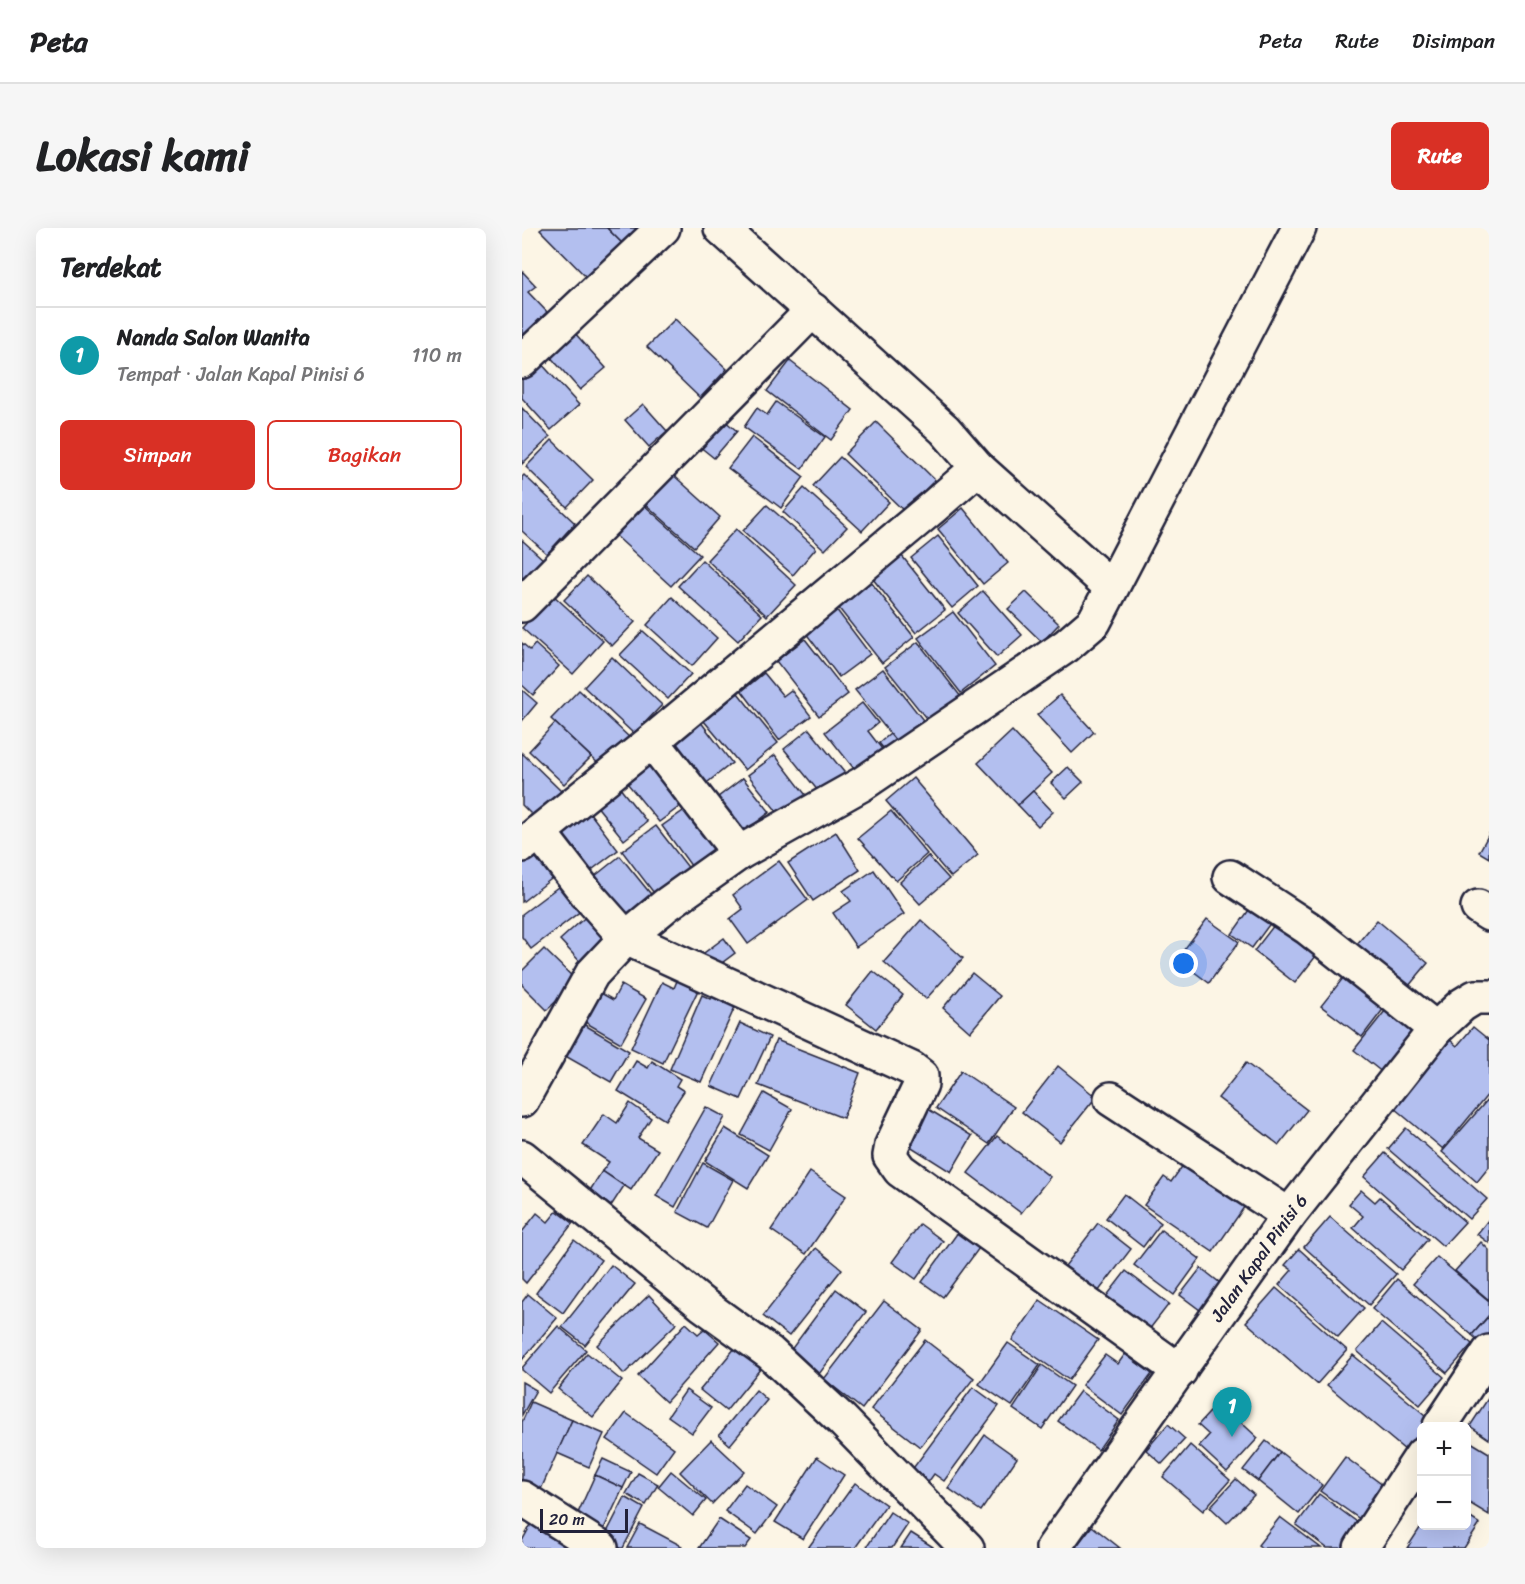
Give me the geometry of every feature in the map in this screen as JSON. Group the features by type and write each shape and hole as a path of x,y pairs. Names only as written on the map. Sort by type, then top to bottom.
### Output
{"street":[{"path":"522,361 663,228"},
{"path":"721,228 945,430 978,468 1112,587"},
{"path":"522,1100 592,974 626,938 666,905 739,853 862,784 1066,646 1094,622 1299,228"},
{"path":"522,605 813,310"},
{"path":"978,468 652,741 531,839 587,894 626,938 912,1069 921,1076 921,1084 892,1145 890,1156 900,1170 1180,1371"},
{"path":"652,741 739,853"},
{"path":"1230,877 1308,928 1436,1029"},
{"name":"Jalan Kapal Pinisi 6","path":"1053,1548 1288,1215 1436,1029 1462,1005 1475,998 1489,997"},
{"path":"1111,1099 1288,1215"},
{"path":"522,1157 702,1304 770,1353 842,1420 967,1548"},
{"path":"1443,1422 1489,1353"},
{"path":"1361,1548 1417,1463"},
{"path":"522,1498 601,1548"}],"building":[{"path":"543,228 607,228 625,246 590,281 540,230"},
{"path":"607,228 643,228 625,246"},
{"path":"522,271 536,286 528,292 547,312 522,336"},
{"path":"675,319 727,369 700,398 647,347"},
{"path":"573,331 606,368 580,390 547,353"},
{"path":"539,361 579,405 551,430 522,398 522,376"},
{"path":"790,361 853,410 831,440 767,391"},
{"path":"776,402 825,437 802,469 744,427 757,408 767,415"},
{"path":"643,404 667,431 649,447 625,420"},
{"path":"522,408 550,437 522,464"},
{"path":"718,415 737,431 714,458 694,442"},
{"path":"876,422 935,480 904,511 845,454"},
{"path":"752,437 804,477 781,508 728,468"},
{"path":"552,440 593,480 567,507 526,467"},
{"path":"840,457 889,502 862,531 813,486"},
{"path":"670,472 720,517 694,547 643,502"},
{"path":"524,475 575,523 547,554 522,531 522,477"},
{"path":"804,488 847,527 825,550 783,512"},
{"path":"644,505 700,555 671,586 616,536"},
{"path":"767,505 816,548 793,575 743,531"},
{"path":"963,508 1008,563 983,584 938,529"},
{"path":"736,529 796,585 767,616 707,560"},
{"path":"938,536 978,586 952,608 911,558"},
{"path":"522,540 544,560 522,582"},
{"path":"898,551 945,610 916,633 869,574"},
{"path":"702,560 762,615 738,641 678,586"},
{"path":"587,576 635,622 612,646 564,600"},
{"path":"867,577 914,637 882,663 830,597"},
{"path":"983,591 1022,635 997,657 958,613"},
{"path":"1026,592 1059,624 1042,642 1008,609"},
{"path":"552,594 603,641 573,674 522,628"},
{"path":"672,597 717,638 692,666 647,625"},
{"path":"833,605 870,654 839,677 802,628"},
{"path":"953,612 995,666 961,693 918,638"},
{"path":"643,631 691,674 668,699 620,655"},
{"path":"805,639 848,694 819,716 776,661"},
{"path":"918,642 965,702 933,727 885,667"},
{"path":"522,643 530,650 535,644 559,666 533,695 522,685"},
{"path":"612,657 662,705 634,734 584,687"},
{"path":"883,669 930,729 903,750 855,690"},
{"path":"764,673 783,696 791,690 811,716 779,740 742,691"},
{"path":"522,690 537,703 522,721"},
{"path":"579,690 630,738 602,767 551,719"},
{"path":"738,693 778,743 745,770 704,721"},
{"path":"1060,695 1094,732 1072,753 1037,715"},
{"path":"862,703 878,723 868,731 882,749 855,770 825,732"},
{"path":"700,721 732,763 699,789 666,748"},
{"path":"555,723 591,757 564,784 529,751"},
{"path":"809,729 848,777 823,797 784,749"},
{"path":"1012,731 1052,773 1018,805 978,763"},
{"path":"890,734 903,750 892,759 879,743"},
{"path":"522,753 561,791 534,817 522,805"},
{"path":"656,753 691,798 659,822 623,778"},
{"path":"775,755 812,803 786,823 748,775"},
{"path":"1068,767 1083,782 1066,798 1051,783"},
{"path":"743,778 770,812 740,835 713,801"},
{"path":"913,778 978,855 951,877 886,801"},
{"path":"619,787 647,822 624,840 596,805"},
{"path":"1033,791 1053,812 1038,826 1018,805"},
{"path":"693,804 728,852 697,874 662,826"},
{"path":"891,811 927,854 896,881 858,838"},
{"path":"590,813 618,850 589,872 561,836"},
{"path":"656,826 694,875 660,901 622,851"},
{"path":"836,832 860,870 813,901 788,863"},
{"path":"1489,834 1489,858 1479,852"},
{"path":"534,851 555,876 522,902 522,860"},
{"path":"620,856 654,898 625,922 590,880"},
{"path":"928,856 949,879 920,904 900,882"},
{"path":"779,861 808,900 748,944 730,919 743,909 733,895"},
{"path":"874,870 904,914 856,947 833,913 851,901 843,891"},
{"path":"562,884 582,910 531,949 522,937 522,914"},
{"path":"1256,900 1277,914 1252,948 1232,934"},
{"path":"592,911 616,937 584,966 560,940"},
{"path":"1207,919 1239,942 1209,983 1177,959"},
{"path":"921,920 963,958 926,999 884,962"},
{"path":"1278,920 1320,951 1295,983 1254,951"},
{"path":"1377,920 1428,963 1403,993 1352,950"},
{"path":"724,938 735,953 711,971 700,956"},
{"path":"544,949 577,981 547,1010 522,985 522,971"},
{"path":"1351,968 1391,999 1362,1037 1321,1006"},
{"path":"873,971 903,995 876,1029 846,1005"},
{"path":"972,973 1000,996 970,1032 943,1008"},
{"path":"679,976 700,986 663,1063 631,1048 662,982 674,988"},
{"path":"621,985 646,999 621,1043 583,1021 599,992 613,1000"},
{"path":"716,988 739,998 701,1082 670,1069 702,995 711,999"},
{"path":"1389,1006 1418,1028 1383,1073 1354,1050"},
{"path":"578,1021 629,1051 611,1082 560,1053"},
{"path":"740,1023 770,1037 741,1099 711,1086"},
{"path":"1473,1027 1489,1040 1489,1093 1443,1149 1394,1108 1450,1040 1457,1046"},
{"path":"776,1040 860,1073 843,1118 758,1085"},
{"path":"636,1061 648,1068 652,1061 680,1079 676,1086 684,1091 665,1120 618,1091"},
{"path":"1246,1063 1307,1110 1279,1145 1218,1098"},
{"path":"1058,1066 1096,1097 1060,1142 1022,1112"},
{"path":"961,1071 1014,1107 989,1144 936,1108"},
{"path":"764,1093 792,1109 769,1150 741,1135"},
{"path":"1489,1098 1489,1167 1477,1182 1442,1152"},
{"path":"630,1103 651,1118 638,1138 658,1150 631,1190 602,1171 609,1162 583,1145 604,1114 617,1123"},
{"path":"920,1104 972,1136 951,1172 899,1139"},
{"path":"706,1107 725,1117 675,1207 656,1196"},
{"path":"725,1128 768,1155 748,1188 705,1161"},
{"path":"1406,1128 1487,1199 1469,1219 1388,1149"},
{"path":"997,1136 1050,1177 1021,1213 968,1173"},
{"path":"1385,1153 1465,1222 1443,1246 1364,1177"},
{"path":"1186,1161 1247,1203 1213,1252 1144,1205 1164,1177 1171,1182"},
{"path":"703,1163 733,1180 707,1228 677,1212"},
{"path":"602,1171 624,1186 611,1206 589,1192"},
{"path":"810,1172 846,1196 806,1254 771,1230"},
{"path":"1361,1190 1375,1202 1380,1197 1428,1239 1401,1270 1353,1228 1363,1216 1349,1204"},
{"path":"1124,1194 1161,1223 1143,1247 1106,1218"},
{"path":"557,1211 573,1223 526,1283 522,1279 522,1232 537,1213 548,1222"},
{"path":"1330,1217 1396,1274 1369,1305 1304,1247"},
{"path":"1489,1219 1489,1243 1477,1234"},
{"path":"1098,1223 1131,1249 1098,1292 1065,1266"},
{"path":"920,1224 943,1241 916,1279 892,1262"},
{"path":"961,1228 982,1244 943,1297 922,1282"},
{"path":"1161,1230 1200,1259 1174,1295 1134,1265"},
{"path":"574,1240 601,1260 563,1313 536,1293"},
{"path":"1481,1242 1489,1250 1489,1300 1455,1271"},
{"path":"816,1248 842,1269 789,1336 763,1316"},
{"path":"1299,1249 1364,1308 1338,1337 1279,1285 1292,1270 1285,1265"},
{"path":"1437,1257 1489,1301 1489,1315 1472,1335 1413,1284"},
{"path":"611,1265 635,1284 585,1345 562,1327"},
{"path":"1201,1268 1224,1286 1204,1313 1180,1295"},
{"path":"1126,1271 1169,1304 1145,1335 1102,1302"},
{"path":"1397,1279 1472,1344 1447,1373 1372,1309"},
{"path":"1276,1288 1347,1350 1317,1384 1246,1322"},
{"path":"836,1289 866,1312 816,1378 787,1355"},
{"path":"528,1294 557,1318 522,1360 522,1302"},
{"path":"649,1295 676,1324 624,1374 597,1345"},
{"path":"1040,1300 1098,1340 1069,1380 1012,1340"},
{"path":"884,1301 922,1330 862,1409 824,1379"},
{"path":"1487,1318 1489,1319 1489,1345 1486,1348 1472,1335"},
{"path":"686,1323 698,1334 704,1329 719,1342 666,1402 638,1376"},
{"path":"1381,1323 1444,1377 1420,1405 1357,1351"},
{"path":"558,1326 586,1350 549,1393 522,1368"},
{"path":"925,1340 974,1378 920,1447 871,1409"},
{"path":"1008,1343 1040,1365 1012,1406 979,1384"},
{"path":"735,1348 761,1368 726,1411 700,1390"},
{"path":"587,1353 622,1381 593,1417 558,1389"},
{"path":"1125,1354 1152,1374 1122,1415 1082,1385 1105,1355 1118,1364"},
{"path":"1353,1355 1433,1422 1417,1422 1417,1448 1411,1455 1327,1385"},
{"path":"1042,1365 1072,1386 1042,1429 1013,1409"},
{"path":"522,1382 536,1390 522,1415"},
{"path":"973,1387 999,1406 944,1481 934,1474 924,1488 908,1475"},
{"path":"686,1390 711,1408 692,1433 668,1416"},
{"path":"756,1390 767,1400 730,1445 719,1435"},
{"path":"1080,1391 1119,1420 1098,1450 1058,1421"},
{"path":"1489,1397 1489,1439 1471,1424"},
{"path":"531,1402 572,1420 537,1498 522,1492 522,1422"},
{"path":"1219,1402 1258,1438 1227,1472 1199,1446 1209,1435 1198,1425"},
{"path":"626,1413 674,1448 656,1473 607,1439"},
{"path":"572,1420 604,1434 589,1467 557,1453"},
{"path":"1168,1424 1185,1439 1162,1464 1146,1450"},
{"path":"985,1435 1017,1458 981,1511 948,1488"},
{"path":"711,1440 744,1471 712,1504 680,1472"},
{"path":"1266,1441 1280,1452 1258,1481 1243,1470"},
{"path":"1471,1442 1489,1453 1489,1515 1471,1504"},
{"path":"1190,1445 1230,1480 1203,1511 1163,1477"},
{"path":"1280,1452 1322,1485 1299,1514 1258,1481"},
{"path":"817,1457 844,1475 803,1539 775,1522"},
{"path":"1345,1457 1388,1489 1364,1522 1320,1491"},
{"path":"603,1459 631,1472 623,1488 595,1475"},
{"path":"671,1471 706,1500 693,1516 658,1487"},
{"path":"638,1473 658,1484 646,1505 626,1494"},
{"path":"595,1475 623,1488 601,1535 574,1522"},
{"path":"1236,1479 1254,1495 1227,1523 1210,1507"},
{"path":"855,1483 886,1505 855,1548 808,1548"},
{"path":"745,1484 777,1507 757,1534 725,1511"},
{"path":"1319,1494 1368,1530 1355,1548 1327,1548 1296,1525"},
{"path":"625,1497 644,1508 623,1548 619,1548 603,1540"},
{"path":"538,1512 584,1548 522,1548 522,1541"},
{"path":"890,1512 908,1524 892,1548 866,1548"},
{"path":"1280,1517 1321,1548 1262,1548 1258,1545"},
{"path":"1471,1518 1480,1524 1464,1548 1407,1548 1419,1530 1471,1530"},
{"path":"719,1519 751,1540 745,1548 699,1548"},
{"path":"640,1524 682,1546 681,1548 627,1548"},
{"path":"1092,1526 1120,1548 1075,1548"},
{"path":"911,1533 933,1547 901,1548"}],"place":[{"name":"Nanda Salon Wanita","path":"1232,1437"}]}
